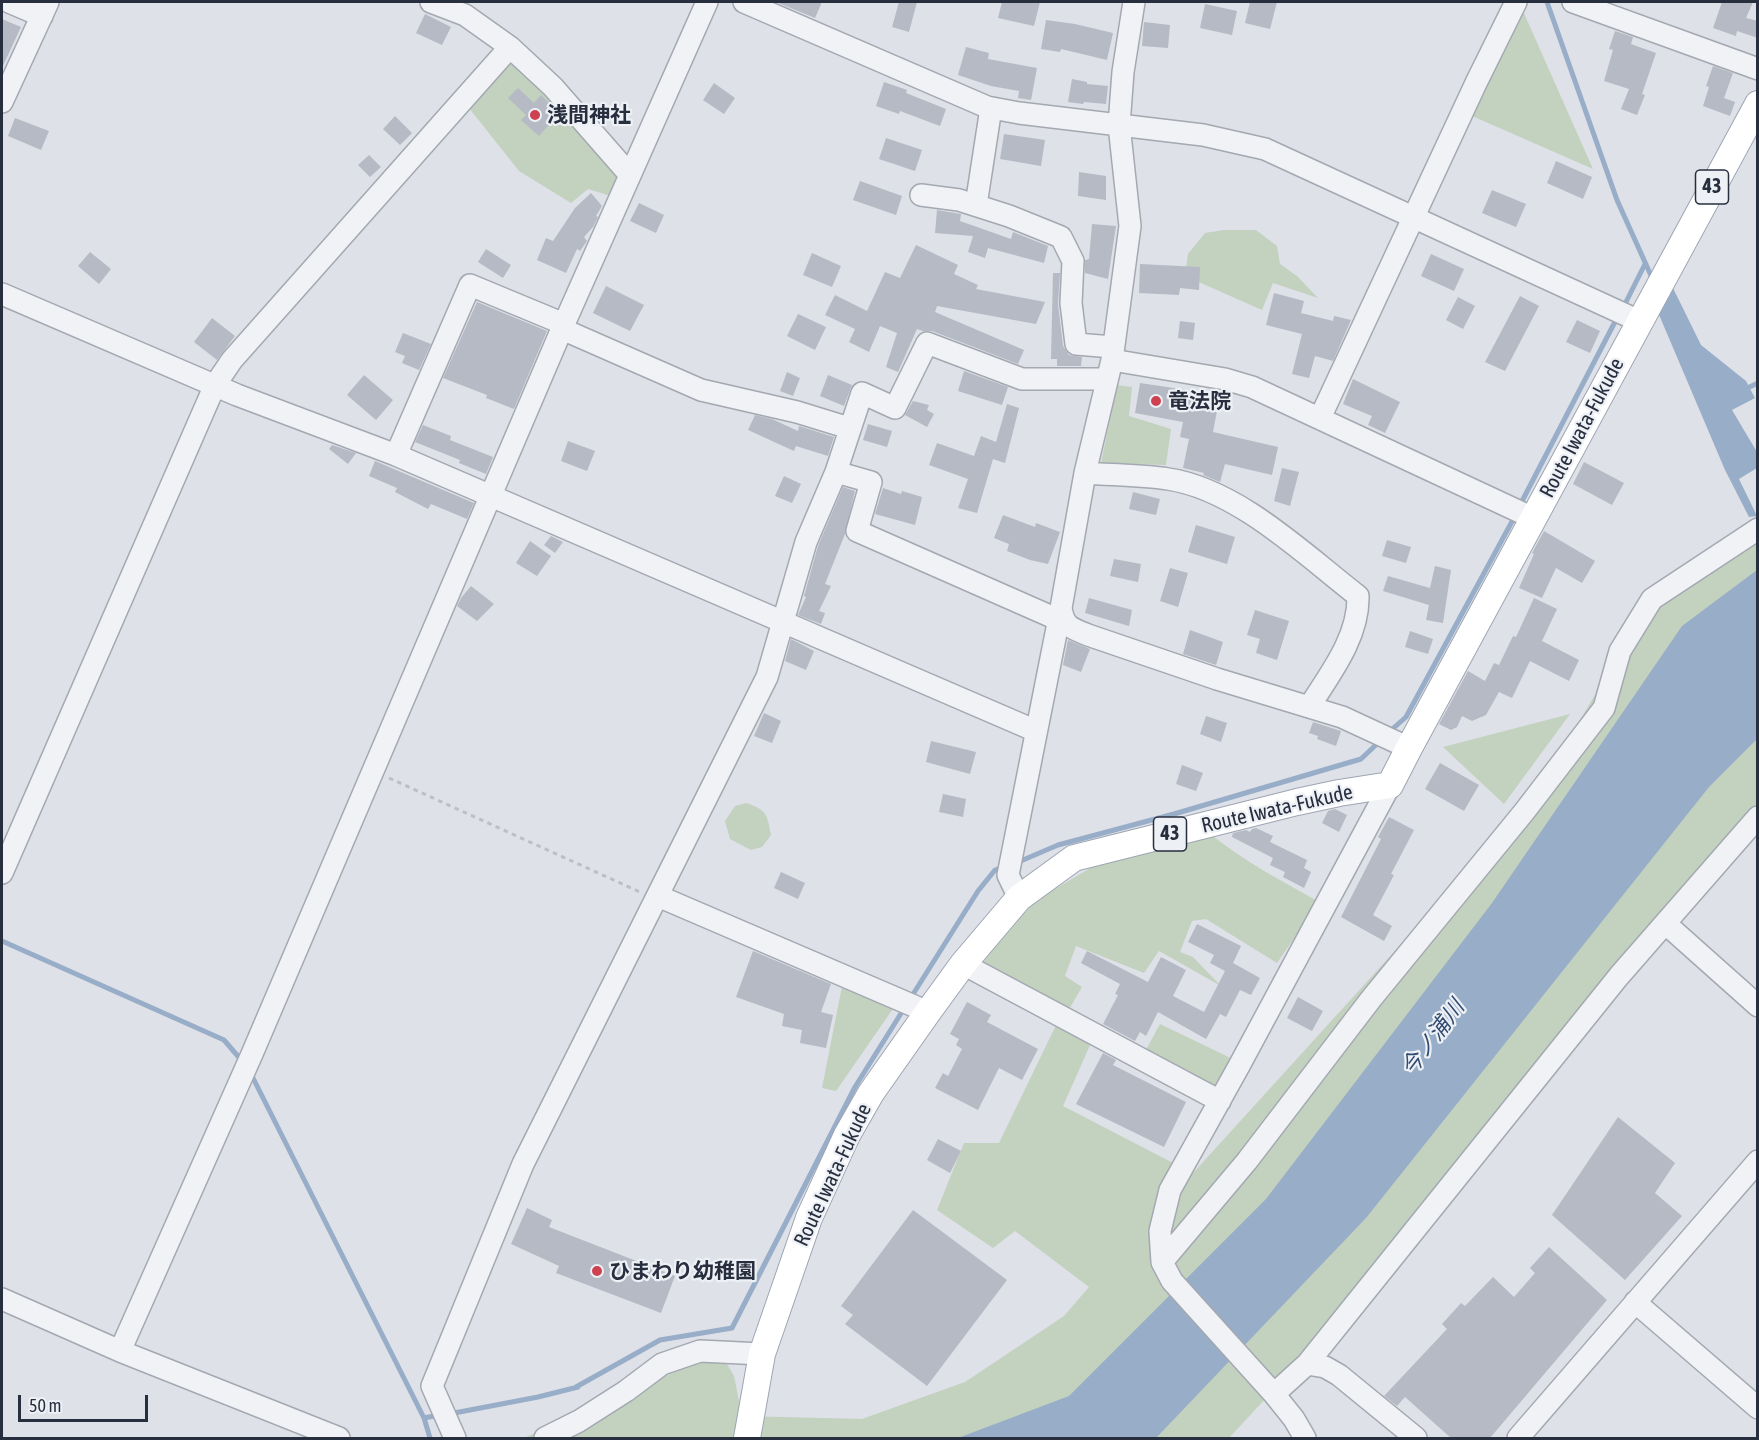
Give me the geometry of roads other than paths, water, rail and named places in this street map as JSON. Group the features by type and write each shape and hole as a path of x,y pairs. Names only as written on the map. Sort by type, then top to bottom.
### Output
{"main road":[{"name":"Route Iwata-Fukude","path":"747,1438 762,1354 809,1218 847,1135 871,1093 927,1012 963,964 1019,898 1074,858 1297,802 1390,785 1758,104"}],"street":[{"path":"2,102 45,9 9,2"},
{"path":"431,2 465,15 510,47 553,87 630,175"},
{"path":"120,1351 257,1043 563,326 707,2"},
{"path":"744,2 991,108 1203,135 1264,149 1639,321"},
{"path":"1019,898 1008,875 1060,614 1085,473 1111,362 1131,226 1119,125 1123,72 1134,2"},
{"path":"1320,418 1516,2"},
{"path":"1573,2 1758,69"},
{"path":"2,873 215,385 232,360 510,47"},
{"path":"976,205 991,108"},
{"path":"921,195 959,200 976,205 1061,237 1073,261 1071,303 1076,344 1111,362 1225,379 1252,387 1533,518"},
{"path":"396,455 470,285 701,390 797,412 849,428"},
{"path":"2,294 215,385 396,455 1036,731"},
{"path":"455,1438 432,1386 523,1164 767,677 806,542 836,472 862,393 895,408 927,343 1022,379 1111,362"},
{"path":"836,472 871,482 858,531 1060,614 1071,628 1088,635 1217,679 1342,717 1409,748"},
{"path":"1085,473 1169,479 1221,495 1253,514 1358,596 1359,608 1355,625 1337,662 1309,707"},
{"path":"1167,1271 1247,1161 1371,999 1524,812 1604,708 1620,651 1652,599 1758,529"},
{"path":"1305,1438 1294,1419 1274,1394 1167,1271 1160,1231 1170,1190 1390,785"},
{"path":"1274,1394 1307,1364 1619,976 1758,817"},
{"path":"657,898 927,1012"},
{"path":"1666,924 1758,1006"},
{"path":"963,964 1220,1101"},
{"path":"1518,1438 1758,1161"},
{"path":"2,1299 120,1351 339,1438"},
{"path":"1635,1302 1758,1408"},
{"path":"545,1438 588,1415 662,1364 700,1351 762,1354"},
{"path":"1307,1364 1325,1367 1339,1375 1416,1438"}],"water":[{"path":"1672,286 1701,345 1746,381 1755,398 1732,410 1757,452 1757,468 1739,479 1757,516 1749,517 1725,470 1657,310"},
{"name":"今ノ浦川","path":"1757,570 1757,739 1709,787 1366,1218 1156,1438 958,1438 1069,1396 1266,1199 1492,903 1682,626"}],"waterway":[{"path":"1547,2 1617,200 1653,280"},
{"path":"1623,308 1645,264"},
{"path":"1519,507 1618,316"},
{"path":"1743,390 1758,383"},
{"path":"1389,732 1406,717 1515,516"},
{"path":"1016,863 1058,845 1174,814 1361,759 1380,741"},
{"path":"910,999 978,891 995,870 1004,867"},
{"path":"2,941 224,1040 242,1061"},
{"path":"449,1414 578,1387 576,1387 660,1340 732,1328 855,1087 905,1007"},
{"path":"251,1074 424,1418 430,1438"},
{"path":"424,1418 439,1415"}],"place":[{"name":"浅間神社","path":"535,115"},
{"name":"竜法院","path":"1156,401"},
{"name":"ひまわり幼稚園","path":"597,1271"}]}
